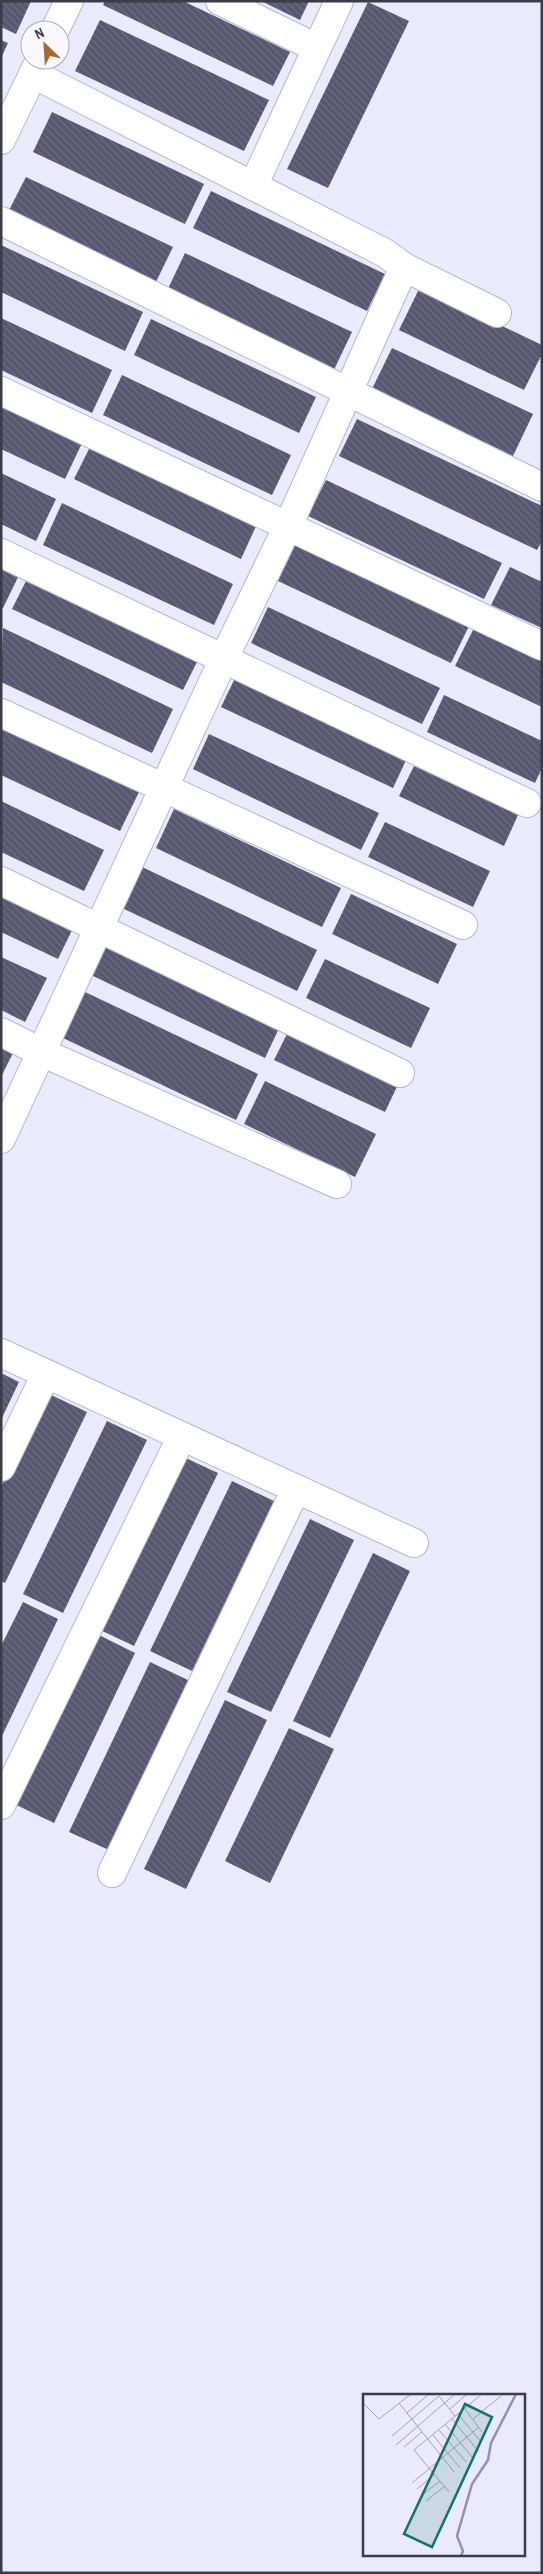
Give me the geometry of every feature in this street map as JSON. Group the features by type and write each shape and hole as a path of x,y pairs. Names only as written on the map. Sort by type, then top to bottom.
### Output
{"street":[{"path":"59,20 68,1"},
{"path":"220,1 317,48"},
{"path":"252,186 339,1"},
{"path":"1,140 36,70"},
{"path":"42,70 252,186 385,253 404,267 497,313"},
{"path":"1,221 347,393 542,487"},
{"path":"1,1139 224,658 288,526 404,267"},
{"path":"1,391 542,646"},
{"path":"1,554 527,803"},
{"path":"1,713 463,925"},
{"path":"1,881 400,1073"},
{"path":"1,1032 41,1052 337,1184"},
{"path":"1,1353 414,1543"},
{"path":"1,1468 46,1374"},
{"path":"1,1805 182,1436"},
{"path":"112,1874 296,1489"}],"building":[{"path":"1,1 31,1 22,20 20,20 16,34 1,27"},
{"path":"105,1 183,1 290,52 273,86 103,5"},
{"path":"261,1 309,1 300,20"},
{"path":"368,2 409,21 328,188 287,169"},
{"path":"100,20 269,100 244,151 75,71"},
{"path":"1,40 8,43 1,58"},
{"path":"52,112 204,184 185,224 33,152"},
{"path":"26,177 173,247 154,286 6,216"},
{"path":"211,191 385,274 367,311 193,228"},
{"path":"1,245 143,312 125,351 1,292"},
{"path":"185,253 352,332 332,374 165,295"},
{"path":"420,287 542,345 542,354 524,390 399,330"},
{"path":"1,318 112,370 92,413 1,370"},
{"path":"151,319 316,397 299,433 134,355"},
{"path":"392,348 533,414 513,456 372,389"},
{"path":"122,375 291,455 272,495 103,415"},
{"path":"1,402 83,441 65,479 1,449"},
{"path":"357,419 542,506 542,541 537,550 339,456"},
{"path":"91,445 257,524 241,559 74,479"},
{"path":"1,473 56,499 36,541 1,524"},
{"path":"326,480 502,563 484,599 308,516"},
{"path":"62,503 233,584 214,625 43,545"},
{"path":"296,543 469,626 451,663 278,581"},
{"path":"1,559 22,569 3,608 1,607"},
{"path":"510,567 542,582 542,628 491,605"},
{"path":"29,575 200,656 183,690 12,609"},
{"path":"268,607 440,688 422,724 251,643"},
{"path":"3,628 173,709 152,753 1,682"},
{"path":"474,628 542,660 542,707 455,666"},
{"path":"237,674 408,756 393,788 221,707"},
{"path":"444,695 542,741 542,768 535,783 427,732"},
{"path":"1,726 139,792 120,831 1,775"},
{"path":"209,734 379,813 361,850 193,769"},
{"path":"414,766 518,815 504,846 399,796"},
{"path":"1,801 104,850 84,891 1,852"},
{"path":"174,809 341,888 322,927 156,848"},
{"path":"385,822 490,871 473,907 368,857"},
{"path":"142,867 317,950 297,991 122,908"},
{"path":"1,886 76,922 58,959 1,932"},
{"path":"351,894 457,944 438,984 332,934"},
{"path":"108,940 282,1022 265,1058 91,975"},
{"path":"1,957 47,978 25,1022 1,1010"},
{"path":"325,959 430,1008 411,1048 306,998"},
{"path":"85,992 258,1074 236,1120 63,1038"},
{"path":"291,1026 401,1078 385,1112 274,1060"},
{"path":"1,1043 15,1049 1,1077"},
{"path":"265,1081 376,1134 355,1177 244,1124"},
{"path":"1,1373 19,1382 1,1420"},
{"path":"47,1393 87,1412 5,1583 1,1581 1,1487"},
{"path":"107,1421 147,1440 63,1613 23,1594"},
{"path":"177,1454 218,1473 134,1646 94,1627"},
{"path":"232,1481 274,1501 192,1671 150,1651"},
{"path":"310,1519 354,1540 271,1712 227,1692"},
{"path":"373,1553 410,1571 330,1738 293,1721"},
{"path":"23,1602 58,1619 1,1738 1,1646"},
{"path":"91,1631 135,1653 54,1823 8,1801"},
{"path":"150,1662 190,1681 109,1850 69,1832"},
{"path":"225,1700 267,1720 186,1889 144,1869"},
{"path":"289,1728 334,1749 270,1883 225,1861"}]}
